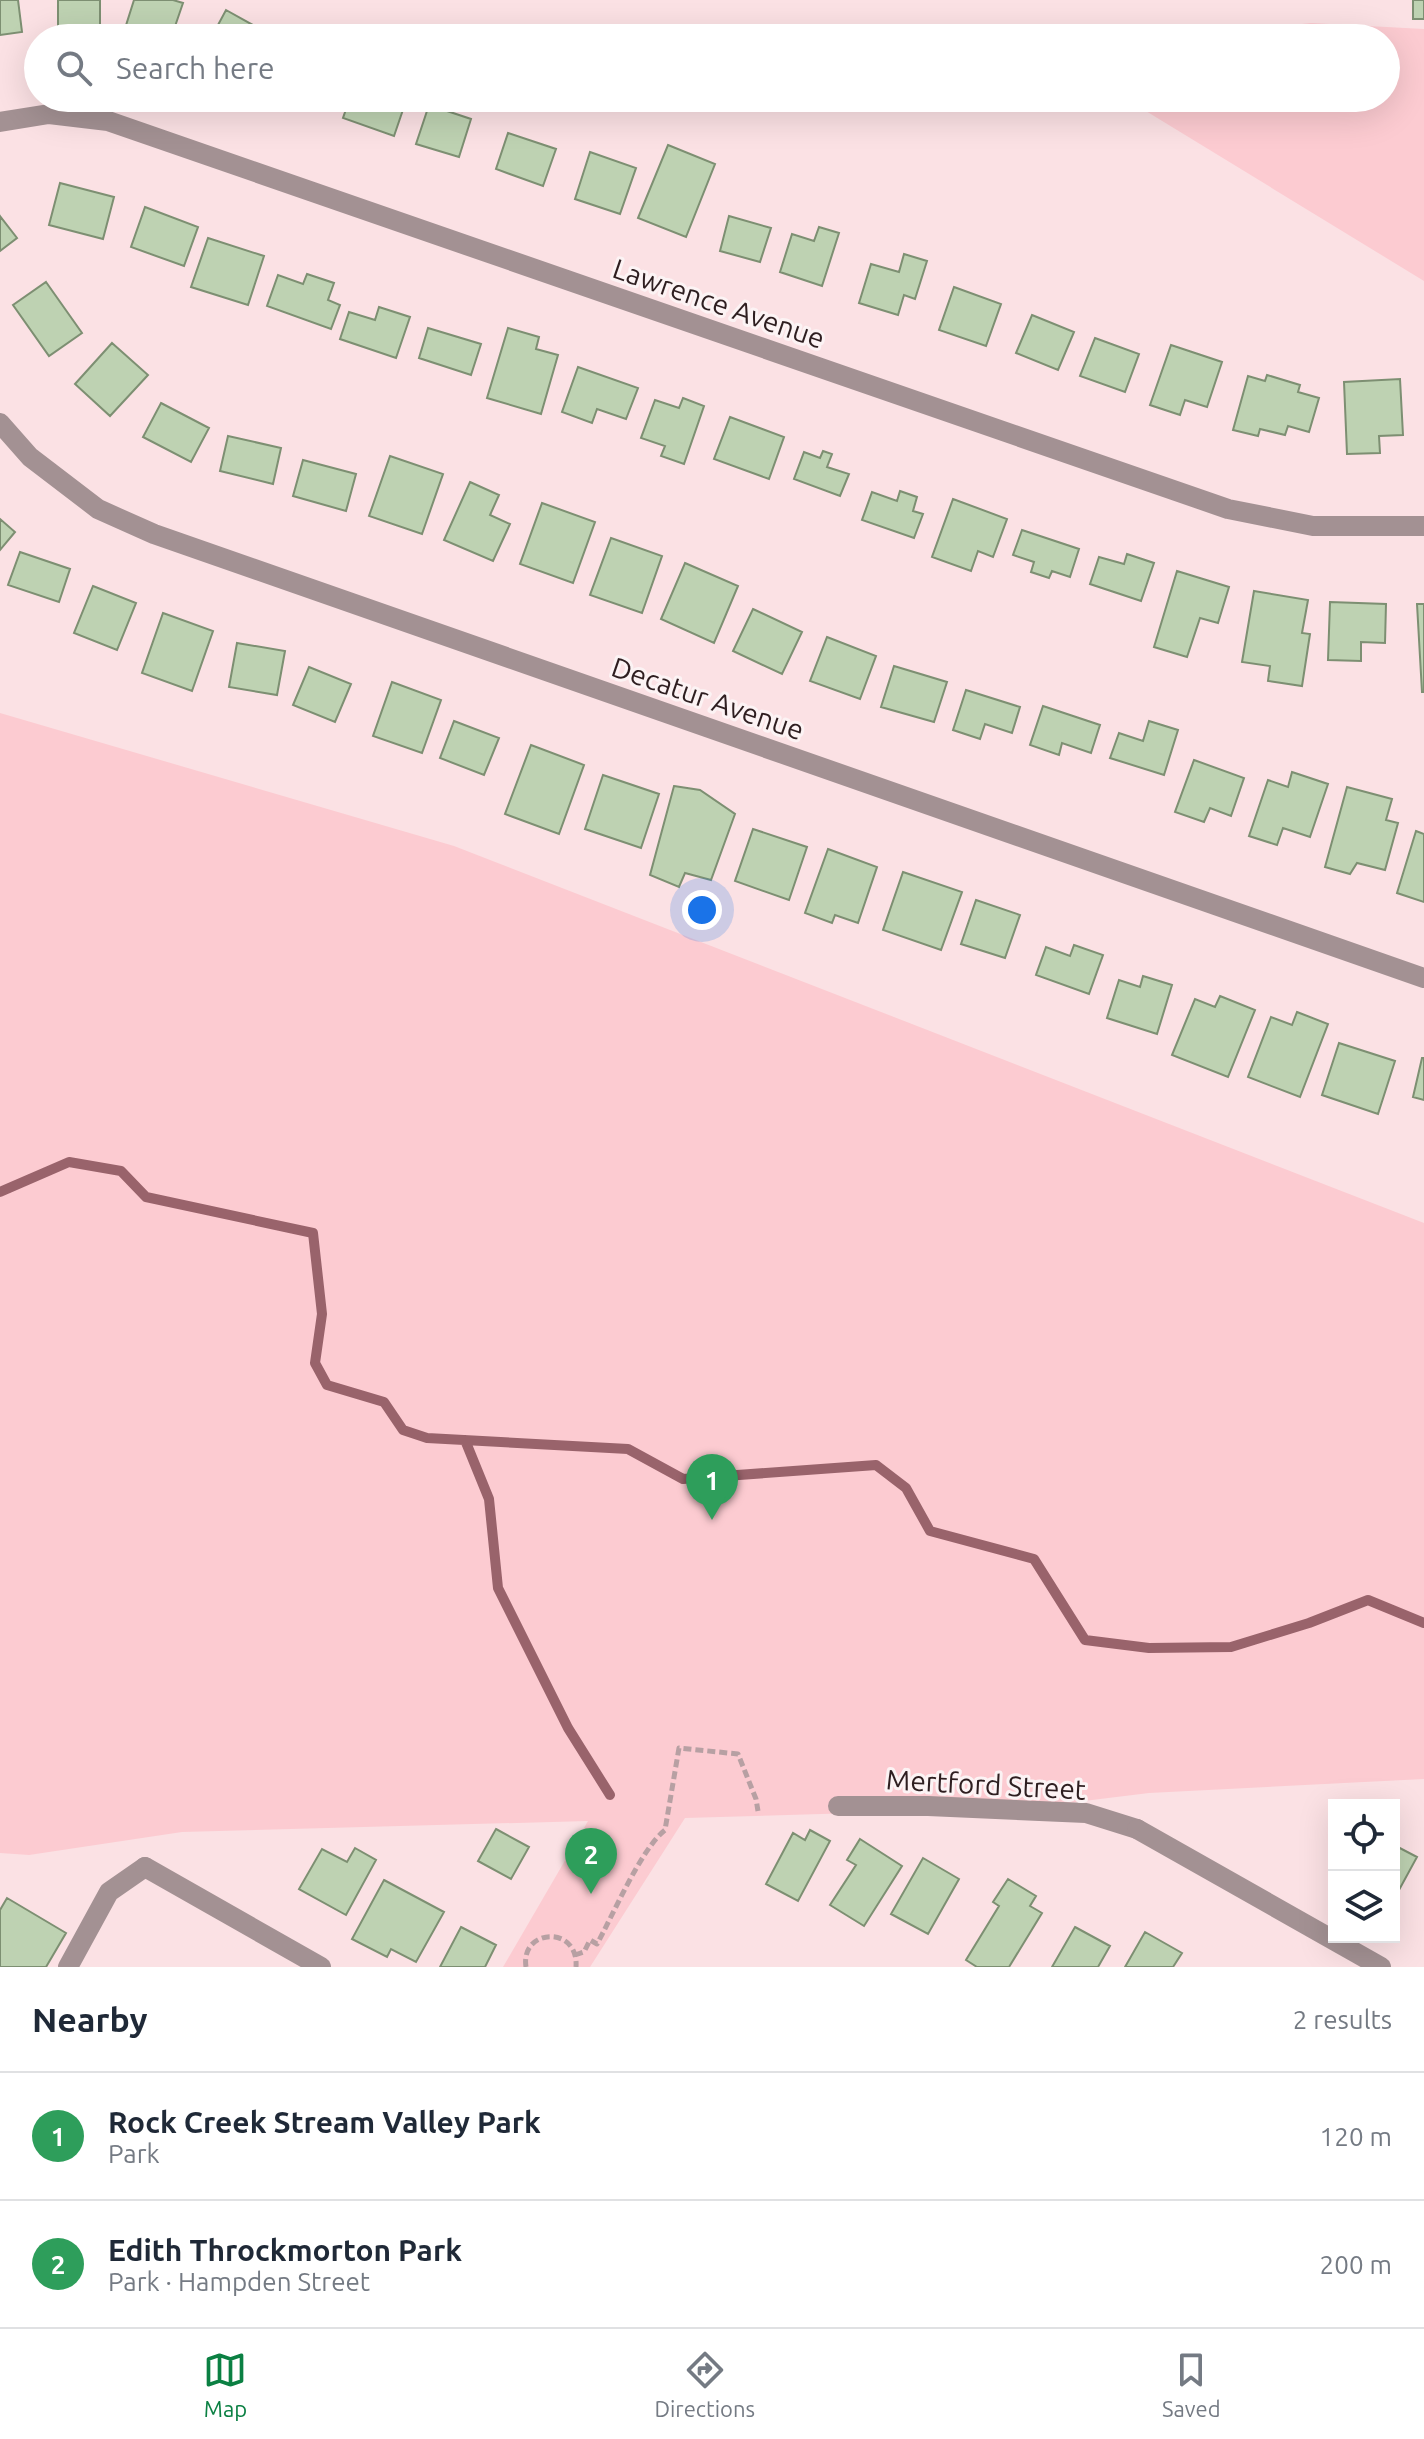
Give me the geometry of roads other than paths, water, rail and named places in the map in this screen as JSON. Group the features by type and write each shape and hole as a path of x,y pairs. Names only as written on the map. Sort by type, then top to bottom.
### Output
{"street":[{"name":"Lawrence Avenue","path":"0,122 49,114 108,121 1228,509 1313,526 1424,526"},
{"name":"Decatur Avenue","path":"0,423 30,457 98,509 154,534 1424,978"},
{"name":"Mertford Street","path":"838,1806 928,1806 1086,1813 1137,1829 1381,1967"},
{"path":"68,1967 109,1892 145,1867 321,1967"}],"waterway":[{"path":"0,1192 69,1162 121,1171 146,1197 313,1233 322,1314 315,1363 327,1385 384,1402 403,1430 427,1438 628,1449 683,1479 876,1465 906,1488 930,1531 1034,1559 1085,1640 1149,1648 1231,1647 1309,1623 1368,1600 1424,1623"},
{"path":"465,1440 489,1499 498,1588 568,1728 610,1795"}],"place":[{"name":"Rock Creek Stream Valley Park","path":"712,1520"},
{"name":"Edith Throckmorton Park","path":"591,1894"}]}
